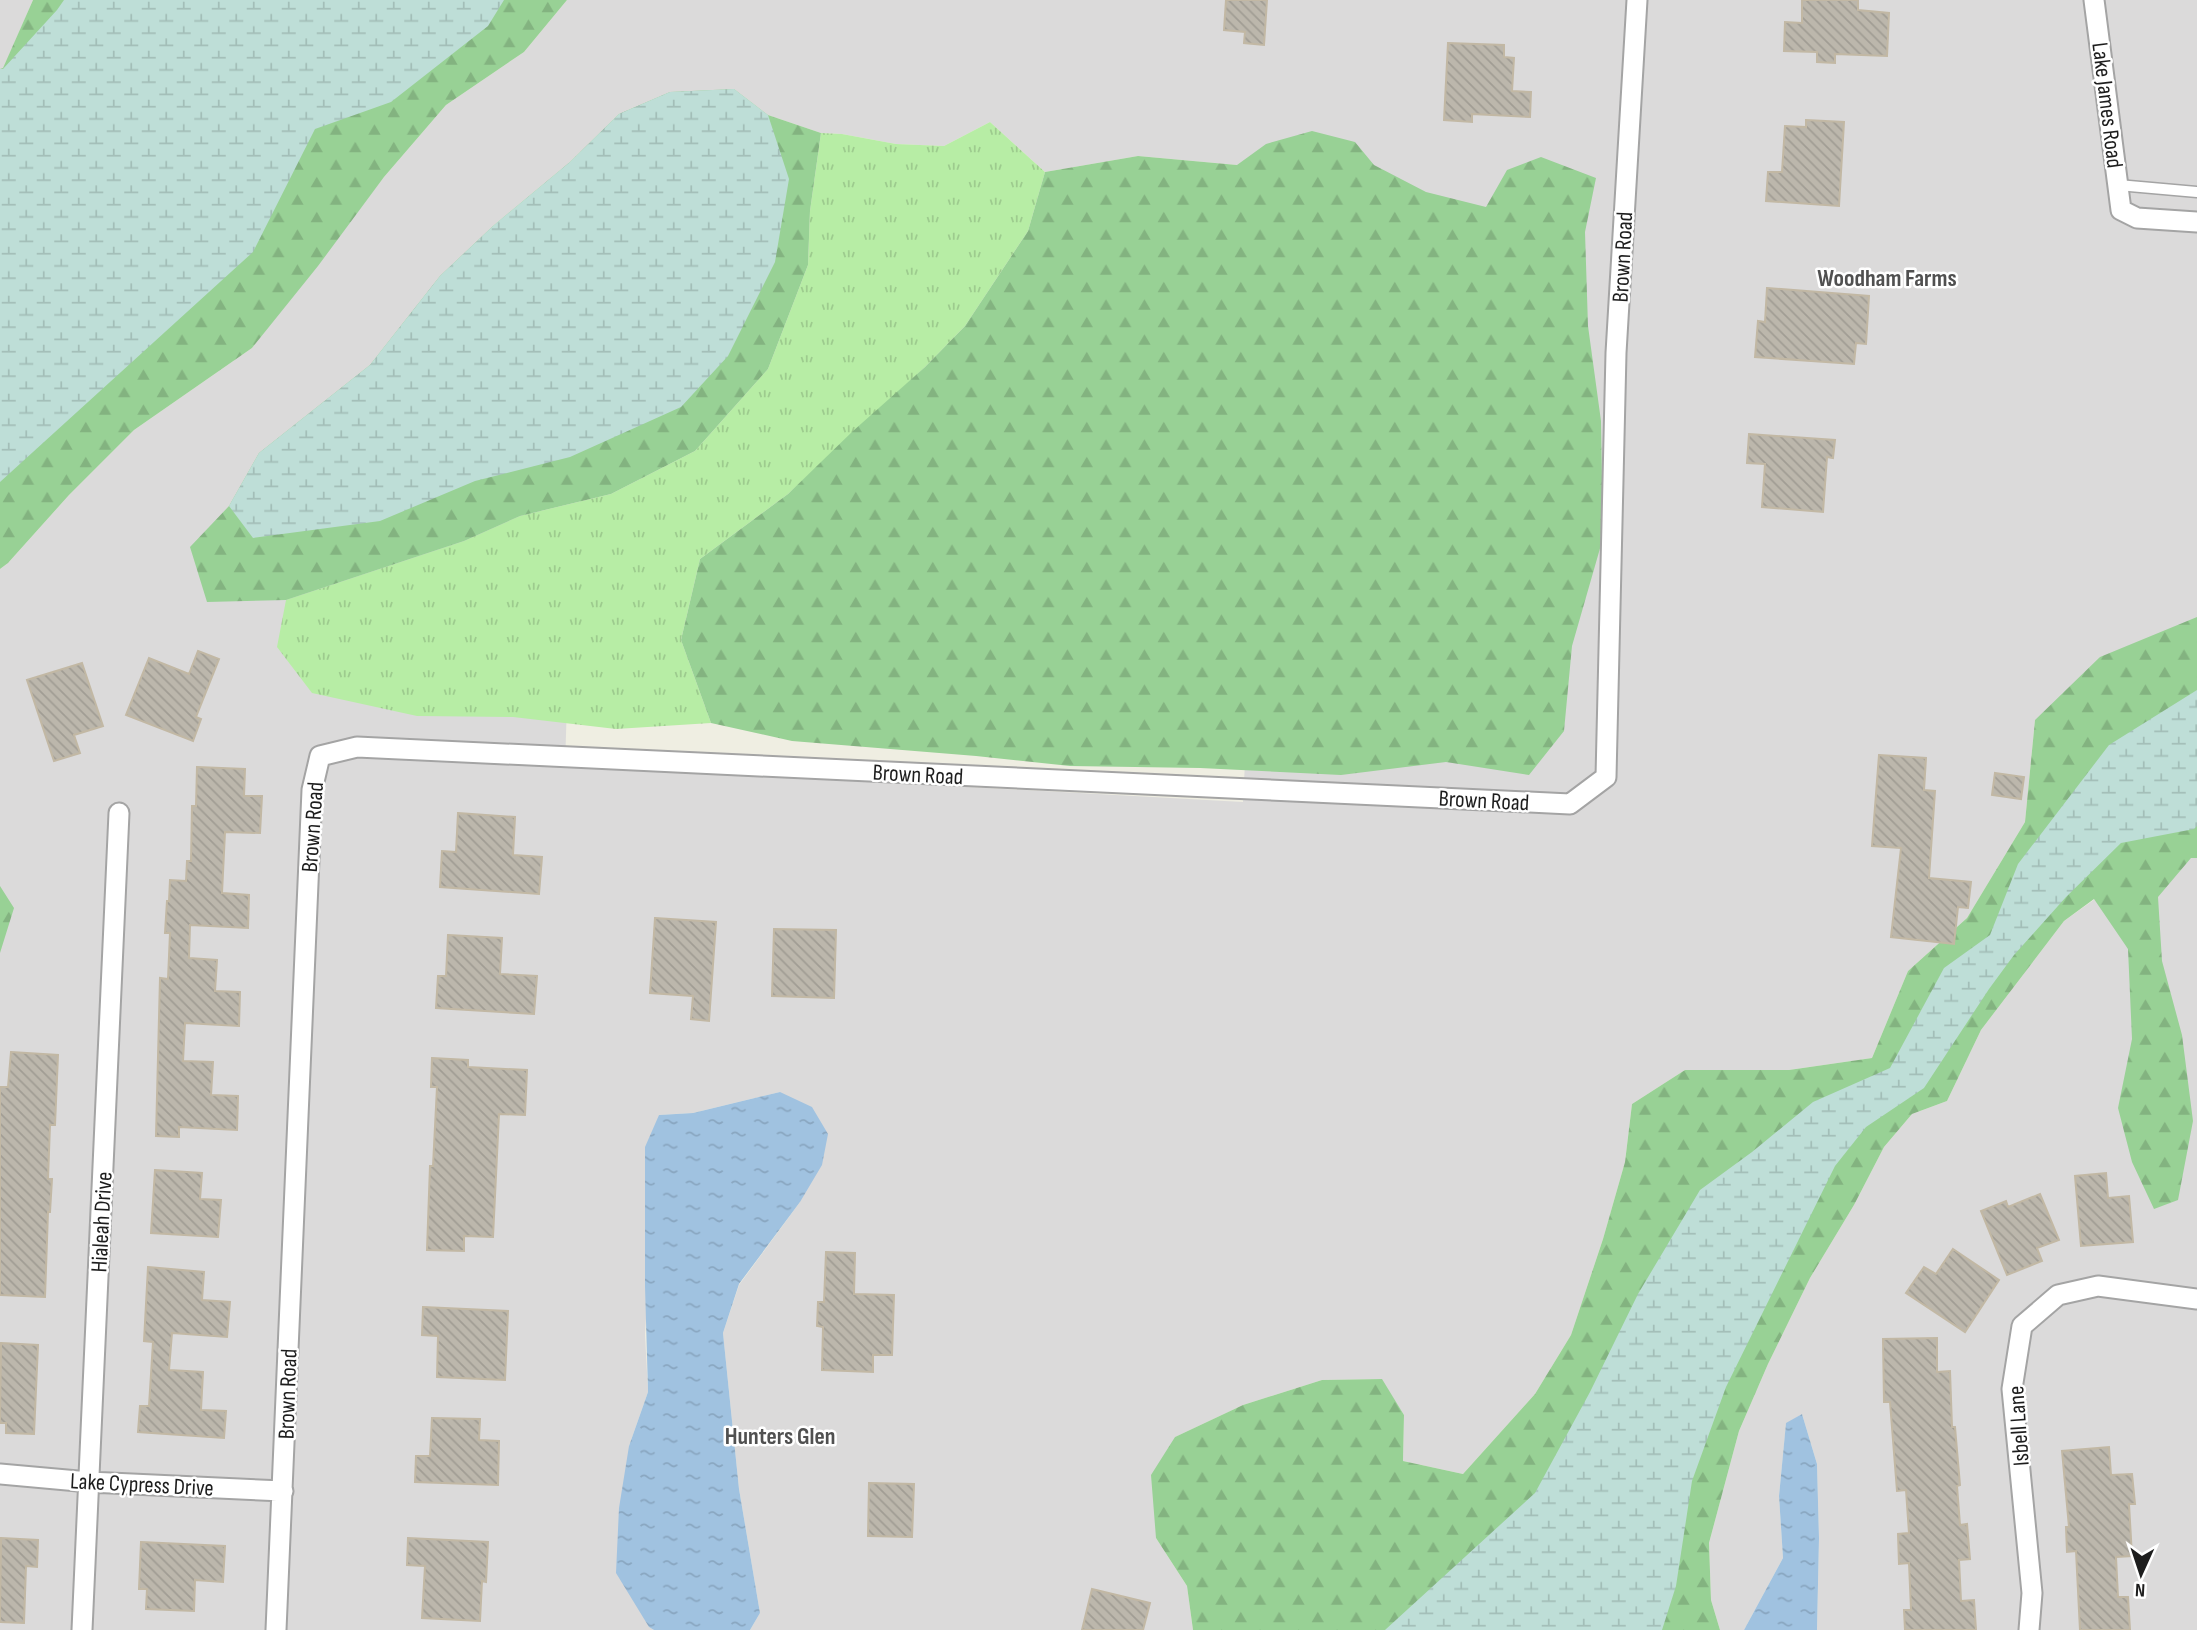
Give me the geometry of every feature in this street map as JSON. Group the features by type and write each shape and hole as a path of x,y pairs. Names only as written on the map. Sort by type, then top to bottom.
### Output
{"street":[{"name":"Brown Road","path":"276,1630 312,790 320,756 357,747 1570,804 1606,777 1616,353 1637,0"},
{"name":"Lake James Road","path":"2094,0 2121,210 2137,218 2197,222"},
{"name":"Hialeah Drive","path":"82,1630 119,814"},
{"name":"Isbell Lane","path":"2029,1630 2032,1593 2012,1390 2022,1326 2058,1295 2098,1286 2197,1299"},
{"name":"Lake Cypress Drive","path":"0,1474 89,1482 283,1490"}],"lane":[{"path":"2118,185 2197,192"}],"shaded area":[{"path":"0,0 33,0 3,69 0,69"},
{"path":"567,0 2197,0 2197,1630 1817,1630 1817,1464 1802,1414 1786,1424 1779,1496 1783,1558 1744,1630 1720,1630 1711,1600 1709,1543 1739,1431 1810,1278 1854,1205 1884,1147 1912,1114 1947,1101 1981,1030 2064,921 2095,899 2035,720 2025,822 1967,918 1908,971 1872,1058 1789,1070 1685,1070 1632,1104 1625,1162 1571,1335 1535,1394 1463,1474 1403,1461 1404,1415 1381,1379 1322,1380 1243,1405 1175,1437 1156,1538 1187,1586 1193,1630 750,1630 760,1613 739,1489 723,1333 739,1285 800,1202 780,1092 693,1113 659,1115 645,1334 648,1392 629,1446 649,1627 654,1630 0,1630 0,569 134,430 252,348 384,177 446,105 524,52","holes":["734,89 768,115 821,133 896,144 944,146 990,122 1045,172 1138,156 1237,165 1274,190 1243,802 565,765 568,673 493,226 570,162 619,114"]}],"green space":[{"path":"33,0 567,0 524,52 446,105 384,177 318,266 252,348 134,430 0,569 0,69 3,68"},
{"path":"64,0 504,0 488,26 391,102 315,129 253,252 0,482 0,69 3,69"},
{"path":"734,89 768,115 821,133 810,211 808,265 768,369 695,451 611,494 520,516 464,541 286,600 207,602 190,547 229,506 259,453 370,365 440,276 493,226 570,162 619,114 670,92"},
{"path":"734,89 768,115 789,179 775,262 728,356 681,407 570,457 475,481 380,521 253,538 229,506 259,453 370,365 440,276 493,226 570,162 619,114 670,92"},
{"path":"990,122 1045,172 1028,231 965,326 925,367 788,494 700,559 681,640 711,723 616,729 513,717 417,716 312,693 277,647 286,600 464,541 520,516 611,494 695,451 768,369 808,265 810,211 821,133 896,144 944,146"},
{"path":"1312,131 1355,142 1374,165 1426,192 1486,207 1507,170 1541,157 1596,178 1585,232 1588,326 1601,421 1603,538 1572,646 1564,731 1529,775 1446,762 1341,775 1200,768 1070,766 792,741 711,723 681,640 700,559 788,494 925,367 965,326 1028,231 1045,172 1138,156 1237,165 1266,144"},
{"path":"2197,617 2197,858 2191,858 2158,897 2162,961 2182,1035 2193,1121 2178,1200 2154,1209 2132,1162 2118,1108 2132,1039 2128,949 2094,899 2064,921 1981,1030 1947,1101 1912,1114 1884,1147 1854,1205 1810,1278 1739,1431 1709,1543 1711,1600 1720,1630 1193,1630 1187,1586 1156,1538 1151,1475 1175,1437 1243,1405 1322,1380 1382,1379 1404,1415 1403,1461 1463,1474 1535,1394 1571,1335 1625,1162 1632,1104 1685,1070 1789,1070 1872,1058 1908,971 1967,918 2025,822 2035,720 2100,657"},
{"path":"2197,690 2197,826 2194,829 2121,843 2066,897 2014,955 1924,1088 1866,1127 1835,1166 1726,1387 1692,1481 1676,1586 1662,1630 1385,1630 1535,1493 1590,1392 1638,1294 1700,1190 1813,1102 1890,1068 1944,968 1990,935 2018,864 2109,745"},
{"path":"0,886 14,908 0,953"}],"water":[{"path":"780,1092 812,1107 828,1134 822,1165 800,1202 739,1284 723,1333 739,1489 760,1613 750,1630 654,1630 649,1627 616,1573 619,1508 629,1446 648,1392 645,1147 659,1115 693,1113"},
{"path":"1802,1414 1817,1464 1817,1630 1744,1630 1783,1558 1779,1496 1786,1423"}],"building":[{"path":"1226,0 1267,0 1264,45 1244,43 1245,32 1224,30"},
{"path":"1802,0 1858,0 1858,10 1889,13 1887,56 1835,54 1835,63 1817,62 1817,52 1784,51 1785,22 1802,23"},
{"path":"1448,43 1504,45 1504,57 1514,58 1512,91 1531,92 1530,117 1472,114 1472,122 1444,120"},
{"path":"1806,120 1844,122 1839,206 1766,201 1768,172 1782,172 1785,126 1806,127"},
{"path":"1767,288 1869,296 1866,344 1856,343 1854,364 1755,357 1758,321 1765,322"},
{"path":"1749,434 1835,440 1833,458 1827,457 1823,512 1762,507 1765,464 1747,463"},
{"path":"198,651 219,659 196,717 201,719 193,741 126,715 149,658 189,674"},
{"path":"82,663 103,726 74,735 80,753 54,761 27,680"},
{"path":"1879,755 1926,758 1924,790 1935,791 1929,878 1971,882 1968,908 1958,907 1954,944 1891,937 1901,848 1872,846"},
{"path":"197,767 245,769 244,796 262,796 260,833 225,832 222,893 249,895 248,928 190,925 189,958 217,960 215,991 240,992 239,1026 185,1023 183,1061 213,1062 211,1095 238,1096 237,1130 179,1127 179,1137 156,1136 160,978 168,979 170,933 165,933 167,901 170,880 186,881 187,861 191,861 192,806 196,806"},
{"path":"1995,773 2024,777 2021,799 1992,795"},
{"path":"458,813 515,817 513,855 542,857 539,894 440,887 442,851 456,852"},
{"path":"655,918 716,922 709,1021 691,1019 693,996 650,993"},
{"path":"774,929 836,930 834,998 772,996"},
{"path":"448,935 502,938 500,974 537,976 534,1014 436,1008 438,976 446,976"},
{"path":"11,1052 58,1055 55,1125 50,1125 48,1179 52,1179 45,1297 0,1295 0,1087 8,1087"},
{"path":"432,1058 468,1060 468,1067 527,1070 525,1115 499,1114 493,1237 464,1236 464,1251 427,1250 430,1166 433,1166 437,1087 431,1087"},
{"path":"155,1170 202,1173 200,1199 221,1200 218,1237 151,1233"},
{"path":"2106,1173 2108,1198 2129,1196 2133,1242 2081,1246 2075,1176"},
{"path":"2040,1194 2059,1240 2037,1248 2042,1261 2007,1275 1981,1211 2006,1201 2008,1207"},
{"path":"1953,1249 1999,1280 1965,1332 1906,1293 1924,1267 1936,1274"},
{"path":"826,1252 855,1253 854,1294 894,1295 892,1355 873,1355 873,1372 822,1370 823,1327 817,1326 818,1302 824,1302"},
{"path":"148,1267 204,1272 202,1300 230,1302 227,1337 172,1333 169,1370 203,1372 201,1410 226,1411 224,1438 138,1432 140,1406 149,1406 153,1342 144,1341"},
{"path":"423,1307 508,1311 505,1380 437,1377 438,1336 422,1335"},
{"path":"1937,1338 1937,1372 1950,1371 1952,1427 1955,1427 1960,1485 1957,1486 1960,1525 1967,1524 1970,1559 1959,1560 1961,1601 1974,1600 1976,1630 1905,1630 1904,1610 1911,1610 1909,1563 1899,1564 1898,1534 1909,1533 1906,1490 1897,1491 1890,1402 1884,1402 1883,1339"},
{"path":"1,1343 38,1345 34,1434 6,1433 6,1423 0,1423"},
{"path":"432,1418 480,1419 479,1440 499,1441 498,1485 415,1482 416,1456 430,1456"},
{"path":"2109,1447 2111,1475 2132,1474 2135,1504 2129,1504 2132,1556 2116,1557 2118,1597 2128,1597 2130,1630 2080,1630 2076,1551 2067,1552 2066,1527 2069,1527 2062,1451"},
{"path":"869,1483 914,1484 912,1537 868,1536"},
{"path":"1,1538 38,1540 37,1567 26,1566 24,1623 0,1622"},
{"path":"408,1538 488,1542 480,1621 422,1618 425,1566 407,1565"},
{"path":"141,1542 225,1546 223,1582 195,1580 194,1611 146,1609 147,1589 139,1589"},
{"path":"1092,1589 1150,1603 1143,1630 1082,1630"}],"district":[{"name":"Woodham Farms","path":"1887,278"},
{"name":"Hunters Glen","path":"780,1436"}]}
